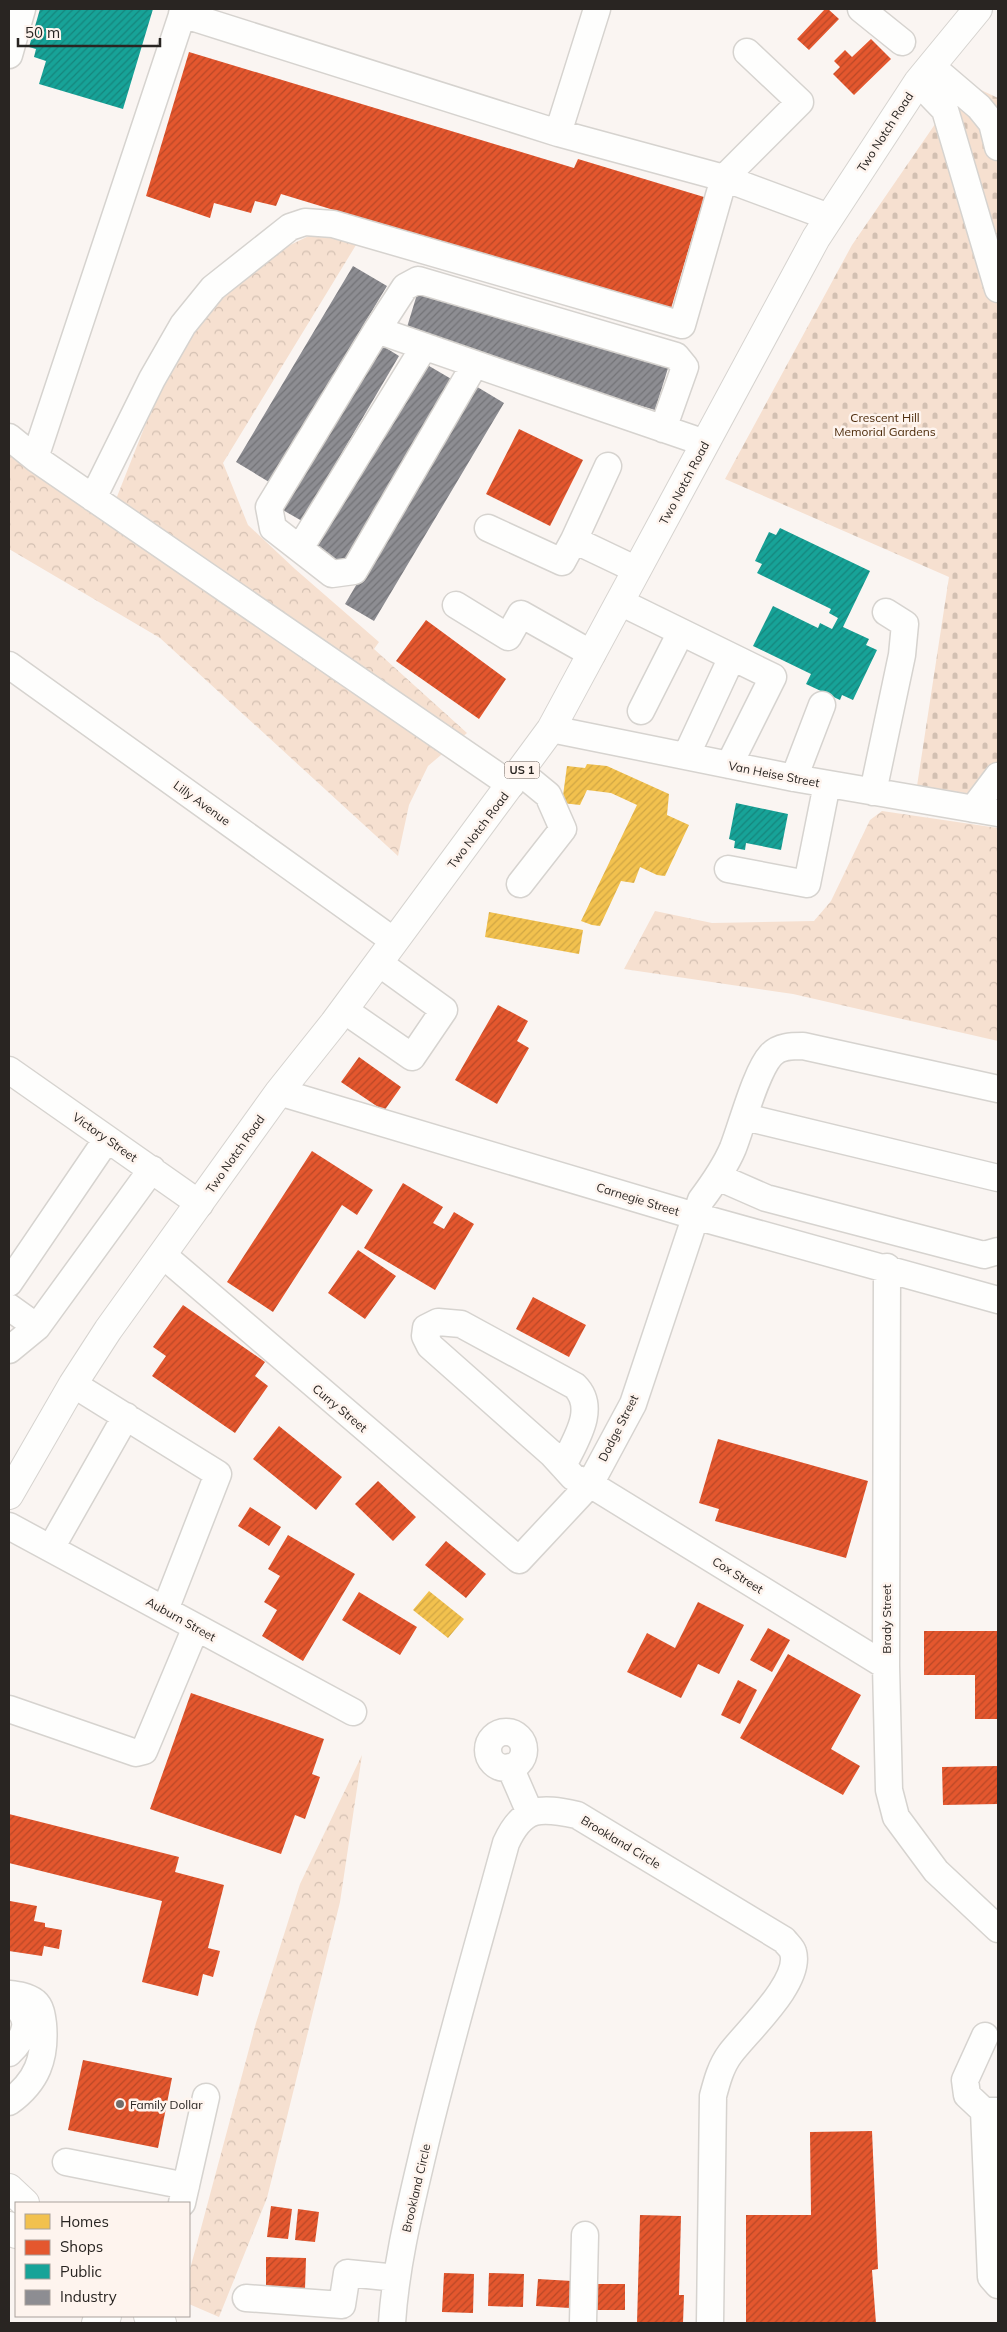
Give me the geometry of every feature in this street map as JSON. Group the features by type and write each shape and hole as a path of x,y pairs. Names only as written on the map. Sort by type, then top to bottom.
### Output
{"main road":[{"name":"Two Notch Road","path":"9,1494 72,1384 163,1255 279,1092 344,1010 552,729 816,238 924,74 978,9"},
{"path":"9,2188 24,2202"},
{"path":"150,2317 162,2323"}],"street":[{"path":"9,55 22,9"},
{"path":"558,133 596,9"},
{"path":"861,9 902,42"},
{"path":"35,458 183,11 558,133 724,178 829,217"},
{"path":"92,498 152,379 183,325 213,288 290,227 305,222 333,224 682,325 724,178 800,102 747,52"},
{"path":"924,74 980,107 992,123 998,147"},
{"path":"924,74 945,110 998,289"},
{"path":"475,364 354,571 332,574 273,528 269,507 405,287 418,280 676,356 685,367 663,428"},
{"path":"377,330 706,443"},
{"path":"300,548 424,346"},
{"path":"9,437 35,458 92,498 516,779 548,795 563,829 520,884"},
{"path":"488,528 562,562 608,466"},
{"path":"574,540 637,570"},
{"path":"620,602 773,677 730,765"},
{"path":"456,605 508,637 521,614 592,654"},
{"path":"873,792 902,654 906,624 886,612"},
{"path":"641,712 682,632"},
{"path":"686,756 732,657"},
{"name":"Lilly Avenue","path":"9,666 387,952 444,1010 412,1057 344,1010"},
{"path":"794,778 822,705"},
{"name":"Van Heise Street","path":"552,729 794,778 998,813"},
{"path":"973,809 998,776"},
{"path":"728,869 807,884 827,784"},
{"name":"Dodge Street","path":"519,1560 590,1484 633,1404 701,1200 718,1177 732,1150 763,1067 772,1054 786,1046 803,1046 998,1088"},
{"name":"Victory Street","path":"9,1070 200,1204"},
{"name":"Carnegie Street","path":"279,1092 695,1216 887,1267 998,1300"},
{"path":"745,1117 998,1178"},
{"path":"9,1283 107,1139"},
{"path":"9,1350 37,1327 152,1169"},
{"path":"718,1177 766,1198 984,1255 998,1252"},
{"name":"Curry Street","path":"163,1255 519,1560"},
{"name":"Brady Street","path":"887,1267 886,1666 889,1790 896,1818 936,1871 998,1929"},
{"path":"9,1307 37,1327"},
{"name":"Cox Street","path":"563,1466 584,1417 586,1404 582,1392 560,1377 461,1324 438,1322 426,1328 425,1336 430,1346 574,1477 590,1484 886,1666"},
{"path":"72,1384 218,1474 164,1610"},
{"path":"51,1548 126,1416"},
{"name":"Auburn Street","path":"9,1526 353,1712"},
{"path":"9,1709 136,1753 144,1751 196,1627"},
{"path":"510,1767 530,1813"},
{"name":"Brookland Circle","path":"392,2323 397,2278 435,2103 506,1843 514,1826 530,1813 545,1811 577,1816 784,1940 793,1951 792,1975 784,1989 729,2055 721,2068 712,2096 710,2323"},
{"path":"9,1994 24,1996 35,2003 41,2014 44,2035 41,2063 37,2071 17,2096 9,2102"},
{"path":"9,2002 22,2013 30,2045 29,2058 19,2071 9,2074"},
{"path":"9,2053 25,2031 25,2024"},
{"path":"985,2036 965,2080 967,2095 991,2111 991,2277 998,2285"},
{"path":"66,2162 184,2194 206,2096"},
{"path":"583,2323 585,2235"},
{"path":"246,2298 342,2305 347,2273 397,2278"}],"green space":[{"name":"Crescent Hill Memorial Gardens","path":"964,82 998,98 998,798 917,786 949,577 725,479 852,245"},
{"path":"317,232 356,245 223,463 248,525 295,569 379,642 374,649 467,733 428,766 409,805 398,856 160,638 9,549 9,452 109,517 174,352 192,322 255,262"},
{"path":"882,811 998,828 998,1041 793,994 624,969 655,911 712,923 814,921 831,901 870,820"},
{"path":"362,1755 340,1902 267,2198 219,2317 190,2304 190,2269 256,2023 300,1884"}],"building: Homes":[{"path":"587,764 607,766 669,794 667,815 689,825 665,876 657,875 640,867 634,883 621,881 600,926 581,921 637,805 611,793 587,790 580,805 562,803 567,766 585,768"},
{"path":"489,912 583,930 579,954 485,937"},
{"path":"429,1591 464,1619 448,1638 413,1610"}],"building: Shops":[{"path":"825,9 828,9 839,19 809,50 797,39"},
{"path":"871,39 891,59 854,95 833,74 840,67 834,61 845,50 852,57"},
{"path":"189,52 574,168 578,159 704,197 670,312 281,194 276,206 255,201 251,213 214,203 210,218 146,196"},
{"path":"519,429 583,460 550,526 486,494"},
{"path":"426,620 506,679 479,719 396,661"},
{"path":"498,1005 528,1021 517,1041 529,1048 497,1104 455,1080"},
{"path":"359,1057 401,1087 384,1111 341,1082"},
{"path":"312,1151 373,1190 357,1215 342,1205 273,1312 227,1282"},
{"path":"403,1183 443,1207 433,1223 444,1229 454,1212 474,1224 435,1290 364,1248"},
{"path":"358,1250 396,1276 365,1319 328,1293"},
{"path":"533,1297 586,1325 569,1357 516,1329"},
{"path":"183,1305 265,1362 255,1376 268,1386 235,1433 152,1376 166,1356 153,1347"},
{"path":"279,1426 342,1477 316,1510 253,1459"},
{"path":"718,1439 868,1481 846,1558 715,1521 719,1509 699,1503"},
{"path":"378,1481 416,1517 393,1541 355,1504"},
{"path":"250,1507 281,1527 269,1546 238,1526"},
{"path":"288,1535 355,1574 303,1661 262,1636 277,1610 264,1602 280,1576 268,1569"},
{"path":"446,1541 486,1574 466,1598 425,1565"},
{"path":"359,1592 417,1627 400,1655 342,1620"},
{"path":"698,1602 744,1625 719,1674 698,1664 681,1698 627,1672 647,1633 675,1648"},
{"path":"768,1628 790,1640 772,1672 750,1660"},
{"path":"924,1631 998,1631 998,1719 975,1719 975,1675 924,1675"},
{"path":"788,1654 861,1695 831,1749 860,1766 843,1795 740,1738"},
{"path":"738,1680 757,1690 740,1724 721,1715"},
{"path":"191,1693 324,1739 312,1774 320,1777 305,1819 295,1815 281,1854 150,1809"},
{"path":"998,1766 998,1804 943,1805 942,1767"},
{"path":"9,1814 179,1857 175,1872 224,1885 208,1948 220,1951 213,1977 203,1974 198,1996 142,1982 162,1901 9,1863"},
{"path":"10,1901 37,1906 34,1921 45,1923 45,1927 62,1930 59,1949 44,1946 42,1956 9,1951"},
{"name":"Family Dollar","path":"83,2060 172,2078 158,2148 68,2130"},
{"path":"872,2131 878,2269 872,2270 876,2323 746,2323 746,2215 811,2215 810,2132"},
{"path":"271,2206 292,2209 288,2239 267,2237"},
{"path":"298,2209 319,2212 315,2242 295,2240"},
{"path":"640,2215 681,2216 679,2295 684,2295 683,2323 637,2323"},
{"path":"266,2257 306,2258 305,2289 266,2288"},
{"path":"444,2273 474,2274 473,2313 442,2312"},
{"path":"489,2273 524,2274 523,2307 488,2306"},
{"path":"538,2279 572,2281 570,2308 536,2306"},
{"path":"589,2284 625,2284 625,2310 589,2310"}],"building: Public":[{"path":"40,9 153,9 123,109 39,84 46,61 34,57 36,49 29,47"},
{"path":"780,528 870,571 843,627 869,639 866,645 877,650 853,700 842,695 840,700 806,684 811,674 753,646 773,606 818,628 820,623 832,629 838,618 829,613 831,609 757,573 762,564 755,561 769,532 776,535"},
{"path":"736,803 788,814 781,850 746,843 745,850 734,848 735,841 729,839"}],"building: Industry":[{"path":"353,266 387,286 269,482 236,462"},
{"path":"418,291 669,365 655,410 404,337"},
{"path":"378,343 399,356 302,521 281,509"},
{"path":"424,363 453,380 342,567 313,549"},
{"path":"474,385 504,403 374,621 345,604"}],"place":[{"name":"Family Dollar","path":"120,2104"}]}
